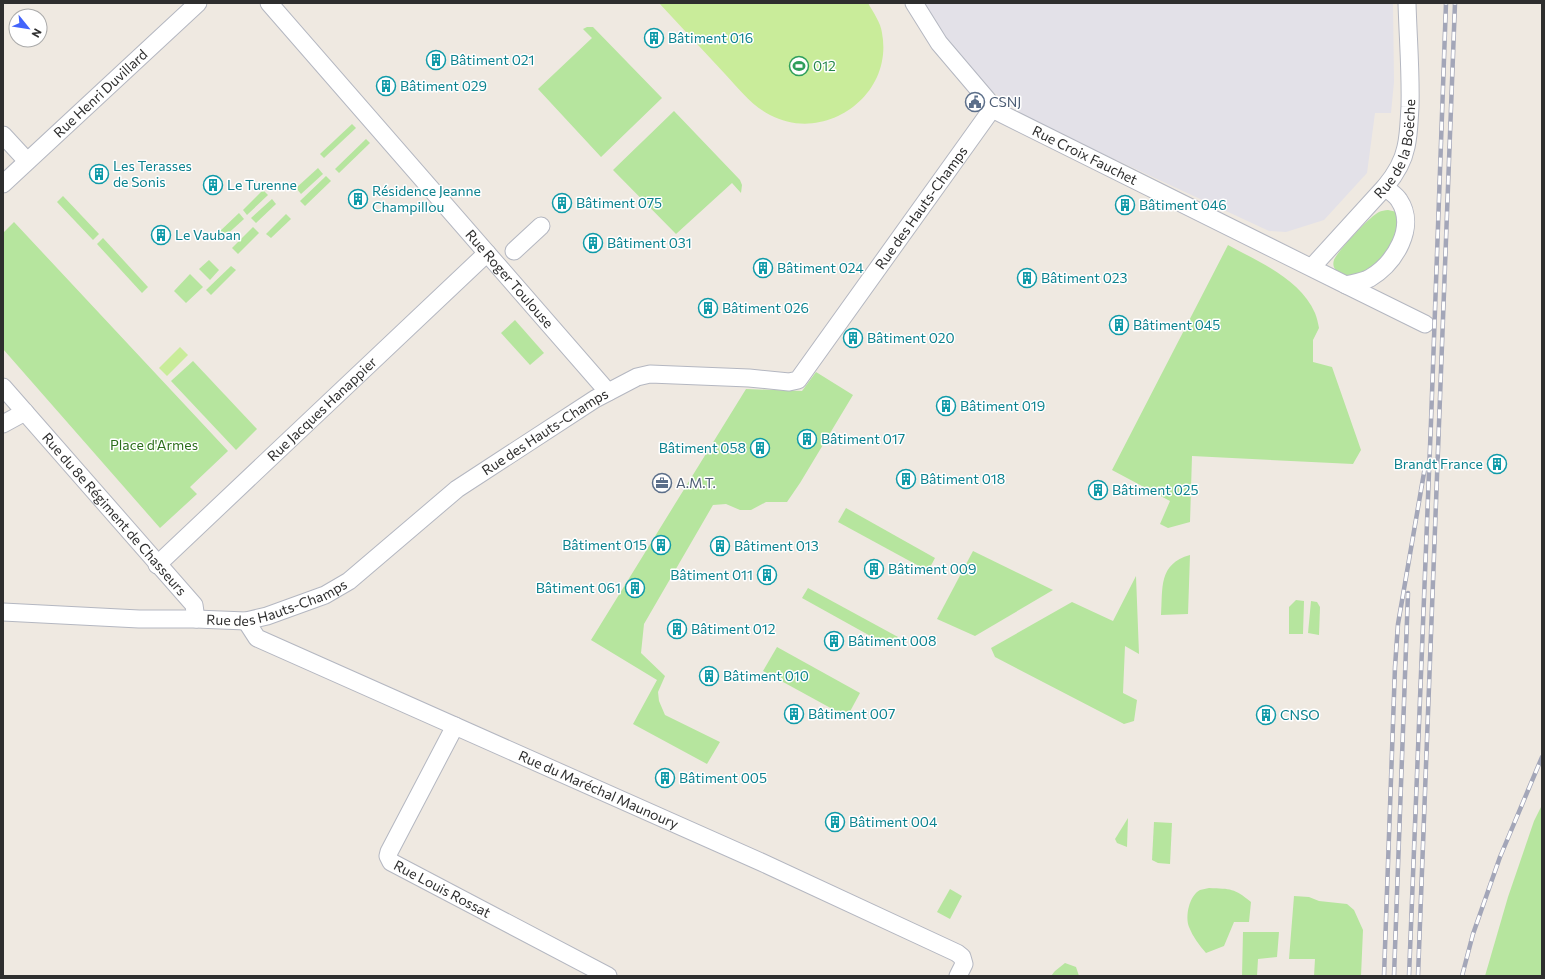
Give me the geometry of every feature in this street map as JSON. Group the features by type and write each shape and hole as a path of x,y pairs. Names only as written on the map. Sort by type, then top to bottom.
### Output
{"street":[{"name":"Rue Henri Duvillard","path":"3,184 198,3"},
{"name":"Rue Roger Toulouse","path":"269,3 608,392"},
{"path":"914,3 939,43 990,103 992,109"},
{"name":"Rue de la Boëche","path":"1312,267 1394,176 1406,148 1409,131 1410,87 1407,3"},
{"name":"Rue Croix Fauchet","path":"992,109 1425,324"},
{"name":"Rue des Hauts-Champs","path":"3,612 139,619 246,621 267,616 325,595 342,586 449,495 608,392 638,377 650,374 749,378 789,382 798,380 992,109"},
{"path":"3,135 27,161"},
{"path":"1346,285 1370,278 1381,269 1393,256 1404,236 1406,220 1403,209 1398,199 1385,187"},
{"path":"514,251 541,226"},
{"name":"Rue Jacques Hanappier","path":"157,565 487,254"},
{"path":"3,387 25,412 3,424"},
{"name":"Rue du 8e Régiment de Chasseurs","path":"25,412 194,606 196,619"},
{"name":"Rue du Maréchal Maunoury","path":"246,621 257,638 754,858 957,953 962,957 964,964 958,976"},
{"name":"Rue Louis Rossat","path":"455,726 389,852 388,856 391,862 608,976"}],"shaded area":[{"path":"922,3 1393,3 1394,82 1391,113 1375,113 1367,173 1324,220 1286,232 1269,231 1030,120 984,85 932,23"}],"green space":[{"name":"012","path":"659,3 868,3 881,29 883,56 877,76 866,94 851,108 833,118 812,123 791,122 770,115 751,102"},
{"path":"593,27 662,98 601,157 538,89 592,38 583,29"},
{"path":"674,111 740,180 742,185 741,193 732,183 676,234 613,170"},
{"path":"352,124 356,128 324,158 320,154"},
{"path":"366,139 370,143 339,173 335,169"},
{"path":"318,168 323,174 301,194 296,188"},
{"path":"326,176 331,181 305,206 300,201"},
{"path":"263,190 268,195 247,215 243,210"},
{"path":"63,196 99,234 93,240 57,202"},
{"path":"272,199 276,204 256,223 251,218"},
{"path":"1388,210 1397,212 1402,229 1385,258 1357,277 1339,273 1334,267 1333,262 1336,256 1354,234 1375,215 1381,211"},
{"path":"239,213 244,219 223,238 218,233"},
{"path":"286,214 291,219 271,238 266,234"},
{"name":"Place d'Armes","path":"14,222 228,451 190,487 197,494 160,528 3,349 3,233"},
{"path":"253,227 259,233 238,254 232,248"},
{"path":"103,238 148,287 142,293 97,244"},
{"path":"1228,245 1278,273 1299,290 1308,301 1315,313 1319,328 1313,340 1313,362 1332,367 1361,450 1353,464 1192,456 1190,522 1168,528 1160,524 1170,501 1112,470"},
{"path":"209,260 219,270 210,280 199,269"},
{"path":"231,266 236,270 211,295 206,290"},
{"path":"190,274 203,287 186,303 174,291"},
{"path":"515,320 544,353 530,365 501,333"},
{"path":"180,347 188,355 167,376 159,368"},
{"path":"193,361 257,429 236,450 171,381"},
{"path":"816,372 853,395 800,483 787,502 766,502 751,510 740,510 726,504 713,505 644,624 641,653 665,676 658,692 659,701 665,715 720,742 707,764 633,724 657,680 591,640 746,389 802,391"},
{"path":"846,508 935,558 928,571 838,522"},
{"path":"973,551 1053,590 975,636 937,619"},
{"path":"1190,555 1188,614 1161,615 1164,578 1167,571 1172,564"},
{"path":"1136,576 1139,654 1125,646 1123,693 1137,700 1134,721 1124,724 995,657 991,648 1072,602 1113,621"},
{"path":"808,588 898,637 892,648 802,598"},
{"path":"1296,600 1304,601 1303,634 1289,634 1289,607"},
{"path":"1311,601 1317,602 1320,607 1319,635 1308,633"},
{"path":"777,647 860,693 847,717 763,671"},
{"path":"1542,805 1542,976 1485,976 1508,897 1534,821"},
{"path":"1128,818 1127,847 1117,843 1115,839"},
{"path":"1154,822 1172,823 1170,864 1158,863 1152,860"},
{"path":"1209,888 1232,890 1251,902 1249,922 1234,922 1224,946 1206,953 1192,934 1187,917 1191,901 1196,893 1200,890"},
{"path":"950,889 962,896 950,919 937,912"},
{"path":"1294,896 1309,897 1319,901 1347,904 1354,910 1363,930 1361,976 1314,976 1315,959 1289,959"},
{"path":"1243,932 1279,932 1277,957 1258,959 1257,976 1242,976"},
{"path":"1065,963 1076,967 1079,976 1051,976 1055,971"}],"railway":[{"path":"1409,976 1446,3"},
{"path":"1418,976 1455,3"},
{"path":"1384,976 1395,667 1398,624 1425,467"},
{"path":"1394,976 1408,593"},
{"path":"1462,976 1473,934 1500,857 1542,757"}],"place":[{"name":"Bâtiment 016","path":"654,38"},
{"name":"Bâtiment 021","path":"436,60"},
{"name":"012","path":"799,66"},
{"name":"Bâtiment 029","path":"386,86"},
{"name":"CSNJ","path":"975,102"},
{"name":"Les Terasses de Sonis","path":"99,174"},
{"name":"Le Turenne","path":"213,185"},
{"name":"Résidence Jeanne Champillou","path":"358,199"},
{"name":"Bâtiment 075","path":"562,203"},
{"name":"Bâtiment 046","path":"1125,205"},
{"name":"Le Vauban","path":"161,235"},
{"name":"Bâtiment 031","path":"593,243"},
{"name":"Bâtiment 024","path":"763,268"},
{"name":"Bâtiment 023","path":"1027,278"},
{"name":"Bâtiment 026","path":"708,308"},
{"name":"Bâtiment 045","path":"1119,325"},
{"name":"Bâtiment 020","path":"853,338"},
{"name":"Bâtiment 019","path":"946,406"},
{"name":"Bâtiment 017","path":"807,439"},
{"name":"Bâtiment 058","path":"760,448"},
{"name":"Brandt France","path":"1497,464"},
{"name":"Bâtiment 018","path":"906,479"},
{"name":"A.M.T.","path":"662,483"},
{"name":"Bâtiment 025","path":"1098,490"},
{"name":"Bâtiment 015","path":"661,545"},
{"name":"Bâtiment 013","path":"720,546"},
{"name":"Bâtiment 009","path":"874,569"},
{"name":"Bâtiment 011","path":"767,575"},
{"name":"Bâtiment 061","path":"635,588"},
{"name":"Bâtiment 012","path":"677,629"},
{"name":"Bâtiment 008","path":"834,641"},
{"name":"Bâtiment 010","path":"709,676"},
{"name":"Bâtiment 007","path":"794,714"},
{"name":"CNSO","path":"1266,715"},
{"name":"Bâtiment 005","path":"665,778"},
{"name":"Bâtiment 004","path":"835,822"}]}
